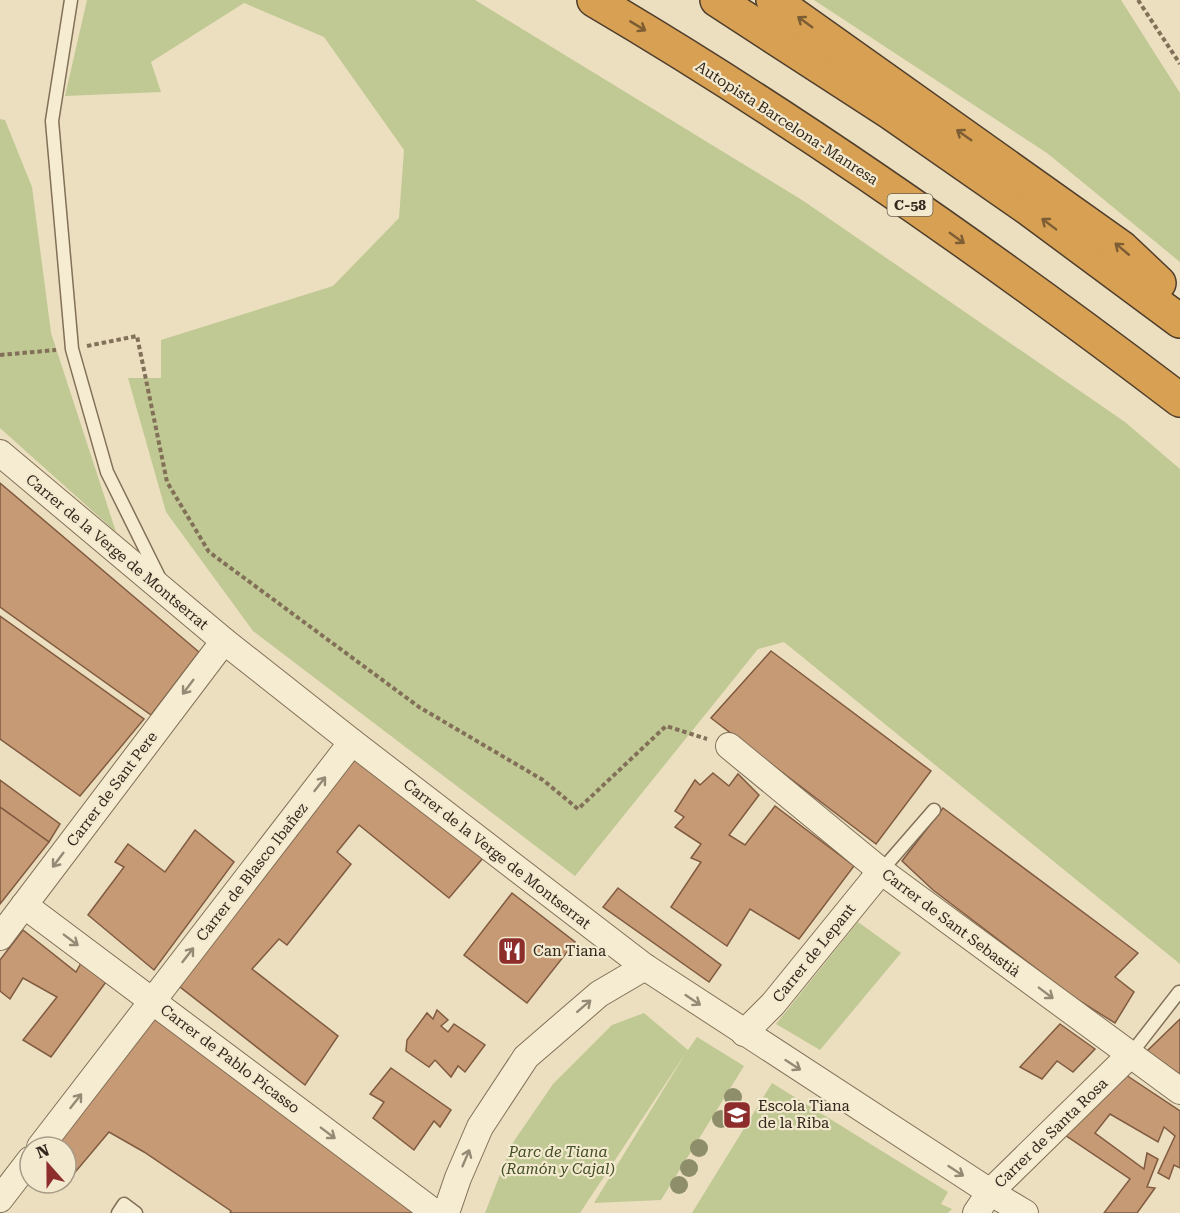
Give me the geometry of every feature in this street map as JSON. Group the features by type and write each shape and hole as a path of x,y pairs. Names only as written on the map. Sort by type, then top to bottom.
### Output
{"highway":[{"name":"Autopista Barcelona-Manresa","path":"594,0 784,119 932,219 1180,400"},
{"path":"717,0 910,126 1029,209 1180,321"},
{"path":"773,0 1113,242 1180,303"}],"street":[{"name":"Carrer de la Verge de Montserrat","path":"0,453 168,596 352,742 645,967 744,1033 983,1203 1025,1213"},
{"name":"Carrer de Sant Pere","path":"0,937 224,640"},
{"name":"Carrer de Blasco Ibañez","path":"49,1135 352,742"},
{"name":"Carrer de Sant Sebastià","path":"729,746 881,871 1180,1091"},
{"name":"Carrer de Lepant","path":"744,1033 773,1004 881,871"},
{"name":"Carrer de Pablo Picasso","path":"24,905 435,1213"},
{"path":"446,1213 480,1127 526,1057 599,994 645,967"},
{"name":"Carrer de Santa Rosa","path":"983,1203 1130,1055"},
{"path":"0,1199 18,1176"}],"lane":[{"path":"70,0 51,121 72,349 107,472 168,596"},
{"path":"881,871 934,810"},
{"path":"1130,1055 1179,992"},
{"path":"118,1213 124,1204 136,1213"}],"path":[{"path":"1138,0 1180,64"},
{"path":"0,355 72,349 137,336 167,482 209,552 419,706 543,780 578,809 666,726 729,746"}],"green space":[{"path":"87,0 475,0 802,200 1125,422 1180,469 1180,964 784,642 758,649 575,876 253,631 166,512 128,378 161,378 161,340 333,286 399,218 404,150 324,37 244,3 151,62 161,92 65,96"},
{"path":"814,0 1121,0 1180,93 1180,262 1047,153"},
{"path":"0,119 5,120 32,187 51,333 116,532 0,428"},
{"path":"858,922 901,953 820,1050 776,1024"},
{"name":"Parc de Tiana (Ramón y Cajal)","path":"644,1013 688,1050 697,1037 744,1066 661,1200 594,1203 687,1051 580,1213 485,1213 512,1144 553,1084 612,1025"},
{"path":"772,1083 948,1192 941,1204 952,1209 948,1213 692,1213"}],"building":[{"path":"0,483 199,652 151,715 0,607"},
{"path":"0,616 144,719 80,796 0,739"},
{"path":"771,651 931,771 876,844 711,718"},
{"path":"352,755 483,858 449,898 359,825 337,852 351,864 287,945 279,939 252,969 338,1036 305,1085 175,983"},
{"path":"713,773 729,786 738,774 759,795 729,835 745,845 775,806 854,866 799,939 750,909 727,946 671,907 701,862 691,858 701,844 675,827 684,817 675,811 695,780 700,785"},
{"path":"0,780 60,824 49,842 0,807"},
{"path":"0,807 49,842 0,904"},
{"path":"943,808 1138,953 1115,977 1134,992 1115,1023 1075,998 933,890 902,861"},
{"path":"195,830 234,862 154,970 88,915 124,867 115,862 128,844 165,872"},
{"path":"618,888 721,965 709,982 603,907"},
{"path":"512,893 575,942 527,1003 464,955"},
{"path":"23,930 76,972 81,963 106,982 51,1057 23,1040 57,997 23,978 10,999 0,991 0,960"},
{"path":"437,1010 448,1020 441,1026 448,1032 454,1024 485,1045 465,1072 458,1066 451,1077 435,1060 429,1067 406,1051 407,1040 427,1013 433,1019"},
{"path":"154,1013 415,1213 230,1213 231,1211 144,1152 109,1132 78,1169 78,1135 60,1135"},
{"path":"1180,1019 1180,1077 1145,1053"},
{"path":"1060,1024 1095,1049 1073,1072 1057,1061 1042,1079 1020,1067"},
{"path":"391,1068 451,1110 440,1127 434,1121 414,1150 373,1118 384,1102 370,1094"},
{"path":"1123,1073 1180,1111 1180,1168 1174,1165 1169,1179 1158,1173 1175,1136 1164,1127 1158,1142 1110,1114 1095,1133 1144,1169 1147,1153 1158,1159 1147,1187 1155,1188 1137,1213 1104,1213 1130,1179 1065,1135"}],"place":[{"name":"Can Tiana","path":"512,951"},
{"name":"Escola Tiana de la Riba","path":"737,1115"}]}
